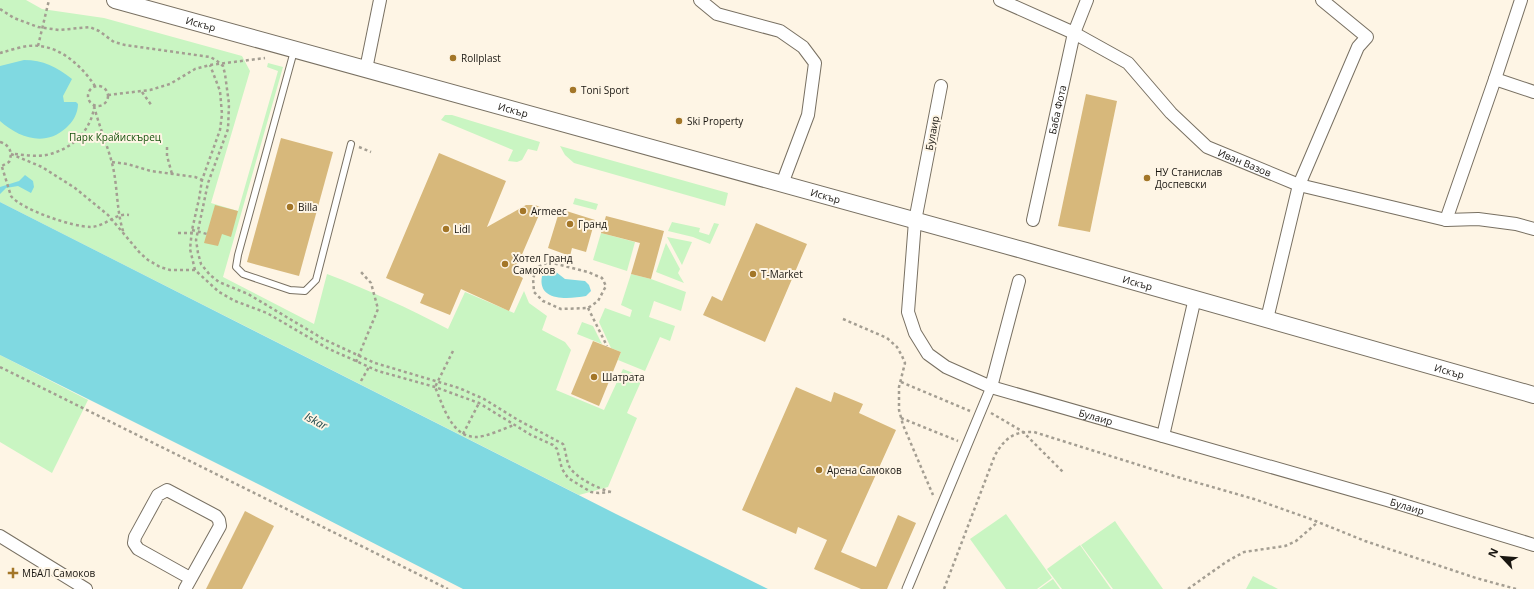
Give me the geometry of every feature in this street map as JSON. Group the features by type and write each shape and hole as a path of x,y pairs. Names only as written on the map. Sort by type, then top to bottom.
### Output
{"main road":[{"name":"Искър","path":"115,0 1195,298 1534,395"}],"street":[{"path":"366,69 380,0"},
{"path":"700,0 717,14 780,31 803,47 815,63 808,115 782,184"},
{"name":"Иван Вазов","path":"1000,0 1074,33 1128,63 1171,113 1207,147 1299,185 1446,220 1478,219 1516,224 1534,229"},
{"name":"Баба Фота","path":"1034,220 1074,33 1087,0"},
{"path":"1267,319 1299,185 1358,48 1366,37 1322,0"},
{"path":"1446,220 1521,0"},
{"path":"1495,79 1534,92"},
{"name":"Булаир","path":"941,86 915,221 908,312 914,333 928,354 946,367 991,387 1380,498 1534,545"},
{"path":"907,589 991,387 1019,281"},
{"path":"1163,436 1195,298"},
{"path":"167,490 216,516 219,520 220,526 188,584 138,549 134,544 135,537 158,495 167,490"},
{"path":"0,536 86,589"}],"lane":[{"path":"295,49 238,255 236,267 243,274 290,290 304,291 316,280 351,144"}],"path":[{"path":"38,46 49,0"},
{"path":"0,9 26,24 42,28 59,30 90,27 99,30 114,42 210,57 220,63 225,74 229,116 226,135 208,183 196,240 201,264 210,275 219,282 248,294 325,340 359,356 381,365 459,388 484,399 518,420 563,444 571,470 600,490 611,492 591,492 568,478 562,469 557,449 553,445 531,436 479,403 435,387 378,371 356,362 327,348 267,313 235,301 219,292 195,270 190,249 191,232 202,180 220,130 222,114 220,92 210,65"},
{"path":"0,53 38,46 51,48 65,56 88,75 95,86"},
{"path":"108,96 142,92 170,84 195,69 210,65 264,58"},
{"path":"94,106 107,102 108,96 105,89 99,86 95,86 90,90 88,96 90,102 94,106 99,127 112,162 116,182 120,223 125,236"},
{"path":"142,92 152,106"},
{"path":"11,154 34,156 46,155 70,145 83,134 90,124 94,106"},
{"path":"0,142 8,147 11,154 9,162 1,167 11,196 18,202 53,218 72,224 91,227 103,224 119,215 129,215"},
{"path":"167,147 172,174"},
{"path":"11,154 42,167 62,179 94,203 112,220 140,253 148,260 160,267 170,270 195,270"},
{"path":"112,162 127,164 151,172 195,177 202,180"},
{"path":"178,233 198,231 207,234"},
{"path":"549,262 588,272 602,278 606,286 598,302 588,308 561,309 543,301 534,292 533,278 538,267 549,262"},
{"path":"356,362 378,309 371,283 361,272"},
{"path":"588,308 607,346"},
{"path":"843,319 887,338 897,347 905,363 901,382 899,410 901,418 940,512"},
{"path":"435,387 453,351"},
{"path":"0,367 448,589"},
{"path":"362,381 369,367"},
{"path":"901,382 981,412 1022,432 1063,472"},
{"path":"435,387 452,424 464,434 477,437 514,425"},
{"path":"464,434 479,403"},
{"path":"901,418 967,445"},
{"path":"944,589 995,455 1001,445 1011,436 1022,432 1034,432 1174,476 1254,499 1365,541 1476,578 1516,589"},
{"path":"1188,589 1226,562 1244,552 1285,546 1296,541 1318,522"}],"green space":[{"name":"Парк Крайискърец","path":"0,0 26,0 42,9 104,18 242,56 250,71 211,203 238,211 278,71 267,67 268,63 283,67 223,277 314,324 327,274 358,286 448,329 465,292 514,313 524,291 529,303 547,316 542,330 565,342 571,350 556,390 604,410 623,369 643,377 627,413 637,418 608,487 579,495 0,202"},
{"path":"445,115 452,115 540,142 537,151 528,149 522,160 517,162 508,161 513,150 441,120"},
{"path":"560,146 728,193 725,206 574,163 565,155"},
{"path":"575,198 598,204 596,210 573,204"},
{"path":"672,222 700,228 699,232 709,235 714,223 719,224 710,244 693,237 668,231"},
{"path":"601,233 635,242 627,271 593,260"},
{"path":"667,237 692,242 682,265"},
{"path":"666,243 680,269 678,273 684,283 656,272"},
{"path":"631,274 651,279 686,292 681,311 654,301 649,317 675,326 670,341 660,337 645,371 618,360 621,352 611,348 599,322 605,308 630,317 632,310 621,305"},
{"path":"582,322 593,326 602,344 577,334"},
{"path":"0,355 88,400 52,473 0,442"},
{"path":"1006,514 1052,578 1037,589 1006,589 970,539"},
{"path":"1115,521 1163,589 1113,589 1081,545"},
{"path":"1080,545 1111,589 1062,589 1047,569"},
{"path":"1253,576 1278,589 1246,589"},
{"path":"1053,579 1060,589 1039,589"}],"water":[{"path":"24,60 37,61 50,65 72,79 63,96 64,102 76,102 78,107 71,123 58,134 41,139 32,138 15,132 0,121 0,66"},
{"path":"25,175 33,181 34,187 31,193 18,186 6,188 0,194 0,187 19,181"},
{"name":"Iskar","path":"0,202 616,514 768,589 463,589 264,487 0,355"},
{"path":"549,271 556,272 565,279 585,281 589,285 591,291 586,296 571,298 549,295 544,291 542,276"}],"building":[{"path":"1086,94 1117,101 1090,232 1058,226"},
{"name":"Billa","path":"281,138 333,152 299,276 247,262"},
{"name":"Lidl","path":"439,153 506,181 487,227 526,205 535,205 542,208 514,273 523,278 509,311 461,289 450,315 420,303 424,294 386,278"},
{"path":"215,205 238,211 231,237 222,234 218,246 204,243"},
{"path":"560,209 595,220 586,252 572,248 570,256 548,248"},
{"path":"606,216 664,231 651,279 631,274 640,243 601,233"},
{"path":"756,223 807,244 765,342 703,315 712,296 722,301"},
{"name":"Шатрата","path":"593,341 621,352 599,406 571,394"},
{"name":"Арена Самоков","path":"796,387 831,402 834,392 863,404 859,413 896,430 841,552 876,567 898,515 916,523 887,589 861,589 814,569 827,540 798,527 796,534 742,510"},
{"path":"245,511 274,526 242,589 206,589"}],"place":[{"name":"Rollplast","path":"453,58"},
{"name":"Toni Sport","path":"573,90"},
{"name":"Ski Property","path":"679,121"},
{"name":"НУ Станислав Доспевски","path":"1147,178"},
{"name":"Billa","path":"290,207"},
{"name":"Armeec","path":"523,211"},
{"name":"Гранд","path":"570,224"},
{"name":"Lidl","path":"446,229"},
{"name":"Хотел Гранд Самоков","path":"505,264"},
{"name":"T-Market","path":"753,274"},
{"name":"Шатрата","path":"594,377"},
{"name":"Арена Самоков","path":"819,470"},
{"name":"МБАЛ Самоков","path":"13,573"}]}
